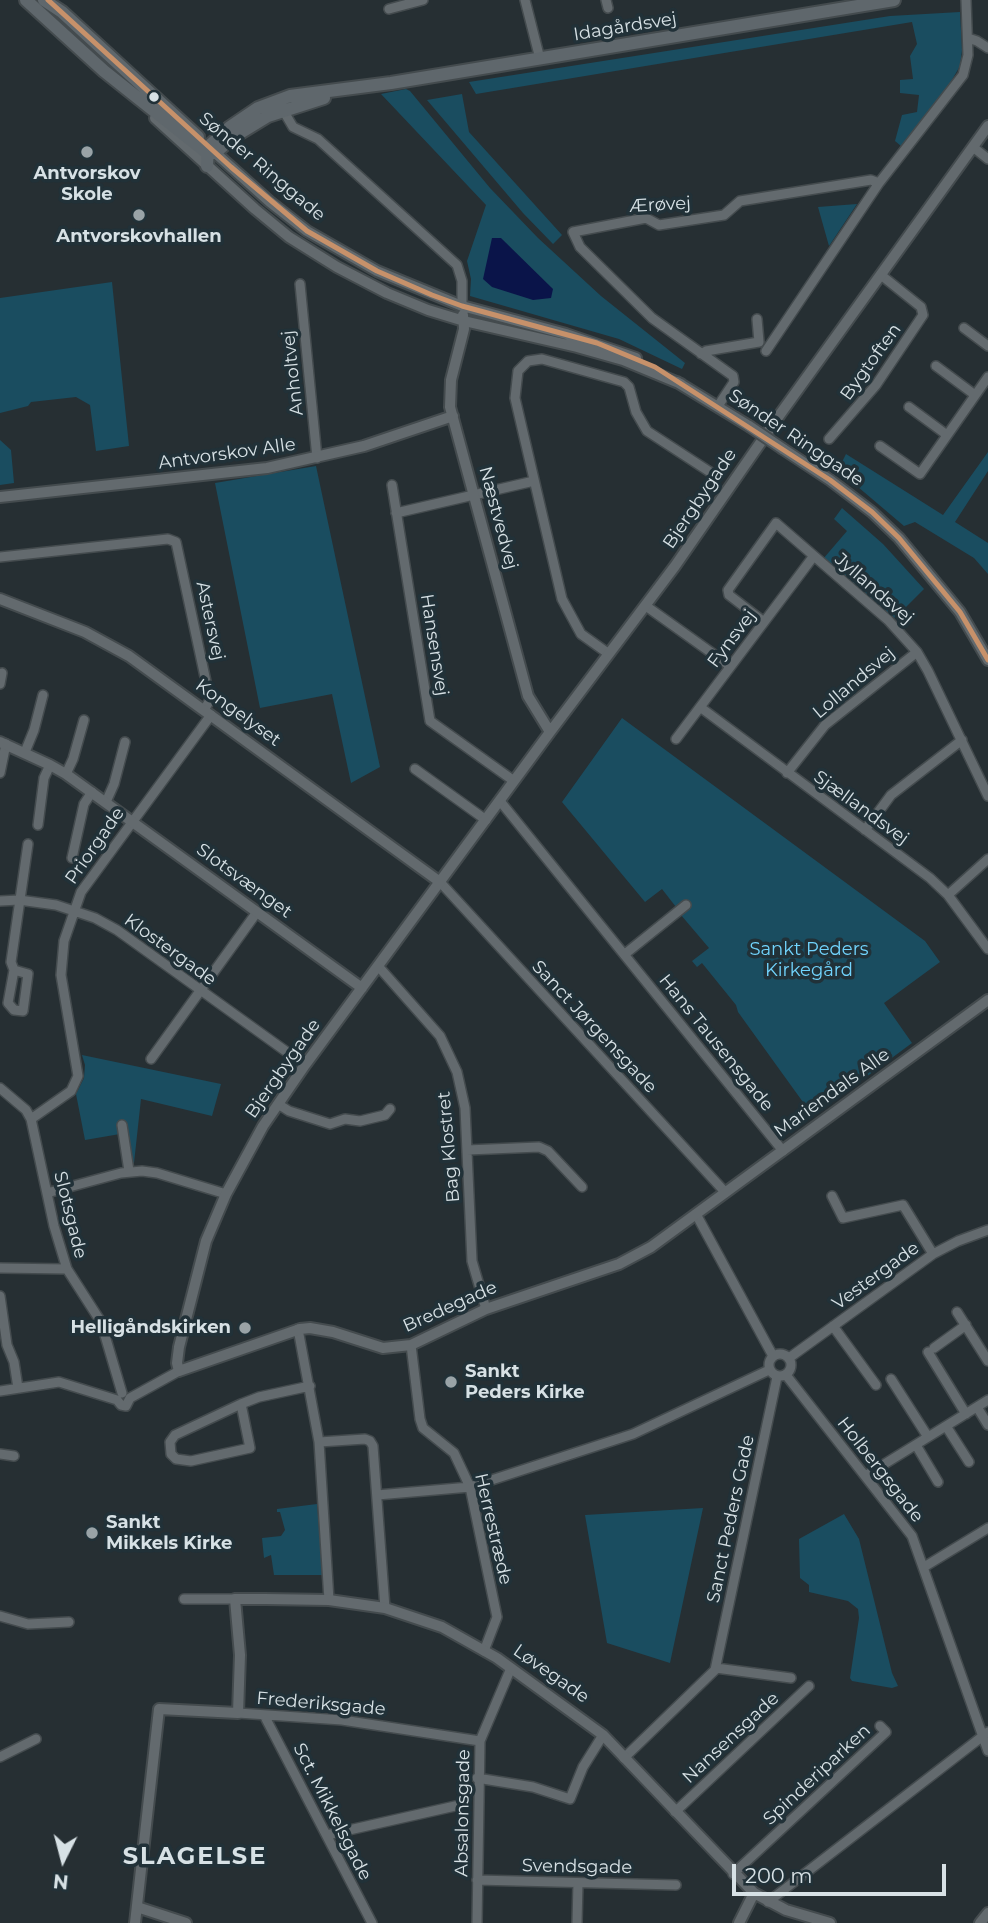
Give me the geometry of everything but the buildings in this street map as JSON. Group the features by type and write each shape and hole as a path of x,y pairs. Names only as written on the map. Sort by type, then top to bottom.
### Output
{"main road":[{"path":"26,0 104,71 209,155"},
{"name":"Sønder Ringgade","path":"46,0 62,12 209,155"},
{"name":"Idagårdsvej","path":"209,155 243,117 277,100 298,95 426,78 894,0"},
{"name":"Idagårdsvej","path":"209,155 250,125 283,110 361,88"}],"street":[{"path":"389,9 423,0"},
{"path":"525,0 540,59"},
{"path":"766,352 879,183 963,75 968,55 966,0"},
{"path":"968,38 988,48"},
{"path":"283,110 293,127 318,139 457,265 462,281 462,306"},
{"name":"Bjergbygade","path":"179,1371 178,1354 206,1241 226,1194 278,1104 550,732 646,606 988,126"},
{"path":"973,147 988,159"},
{"name":"Sønder Ringgade","path":"209,155 307,231 377,271 462,306 597,343 655,367 749,426 830,480 872,512 899,538 960,612 988,660"},
{"name":"Sønder Ringgade","path":"209,155 289,237 337,267 387,293 464,321 623,360 681,384"},
{"name":"Ærøvej","path":"718,406 734,378 652,318 580,247 573,232 646,218 659,225 724,215 740,201 871,180 879,183"},
{"name":"Bygtoften","path":"829,439 876,385 923,315 921,307 881,275"},
{"name":"Anholtvej","path":"300,284 317,458"},
{"name":"Næstvedvej","path":"462,306 464,321 451,380 450,407 528,696 550,732"},
{"path":"701,354 759,342 757,319"},
{"path":"964,328 988,346"},
{"path":"609,654 580,634 564,606 514,389 516,376 528,361 537,359 624,382 629,387 636,412 647,431 710,472"},
{"path":"936,366 975,395"},
{"path":"880,446 920,474 988,377"},
{"path":"909,407 947,435"},
{"name":"Antvorskov Alle","path":"0,497 267,468 364,446 453,416"},
{"path":"396,513 534,481"},
{"name":"Hansensvej","path":"392,485 430,721 514,781"},
{"name":"Jyllandsvej","path":"764,622 729,595 728,590 776,523 888,620 917,652 988,796"},
{"name":"Astersvej","path":"0,558 173,540 178,545 210,700 208,712"},
{"name":"Fynsvej","path":"676,739 813,557"},
{"name":"Kongelyset","path":"0,599 85,632 129,656 440,882"},
{"path":"646,606 730,666"},
{"name":"Lollandsvej","path":"787,773 825,725 917,652"},
{"path":"0,684 2,673"},
{"path":"25,752 40,713 43,695"},
{"name":"Sjællandsvej","path":"700,707 948,894 988,949"},
{"name":"Priorgade","path":"31,1119 71,1091 78,1076 61,975 64,940 73,910 89,879 208,712"},
{"path":"66,774 84,720"},
{"path":"865,830 891,795 961,740"},
{"path":"106,802 114,784 125,742"},
{"name":"Slotsvænget","path":"0,773 3,743 66,774 362,988"},
{"path":"38,825 44,778 50,765"},
{"path":"415,769 486,820"},
{"path":"72,858 84,804 92,792"},
{"name":"Hans Tausensgade","path":"500,801 783,1151"},
{"path":"14,970 11,962 28,844"},
{"path":"948,894 988,859"},
{"name":"Sanct Jørgensgade","path":"440,882 725,1192"},
{"name":"Klostergade","path":"0,901 19,900 55,905 95,918 117,930 305,1065"},
{"path":"625,954 686,905"},
{"path":"151,1059 257,912"},
{"name":"Bag Klostret","path":"378,967 440,1036 457,1072 465,1108 472,1261 486,1309"},
{"name":"Mariendals Alle","path":"696,1214 988,1000"},
{"path":"0,1088 26,1110 31,1119"},
{"path":"278,1104 289,1111 330,1124 345,1119 360,1121 385,1115 390,1109"},
{"name":"Slotsgade","path":"31,1119 66,1269 91,1305 108,1340 123,1397"},
{"path":"122,1125 129,1171"},
{"path":"467,1150 540,1147 548,1151 582,1187"},
{"path":"47,1193 129,1171 157,1173 226,1194"},
{"path":"832,1196 843,1218 903,1205 933,1254"},
{"path":"696,1214 773,1356"},
{"name":"Bredegade","path":"123,1397 179,1371 298,1329 333,1332 383,1348 411,1345 486,1309 619,1264 651,1247 696,1214"},
{"name":"Vestergade","path":"789,1359 933,1254 988,1230"},
{"path":"0,1268 66,1269"},
{"path":"0,1296 7,1345 14,1362 16,1389"},
{"path":"957,1311 988,1361"},
{"path":"966,1325 931,1350 967,1414"},
{"path":"833,1326 876,1384"},
{"path":"298,1329 319,1442 329,1600"},
{"name":"Herrestræde","path":"411,1345 423,1428 454,1452 470,1488 497,1617 484,1651"},
{"path":"377,1495 470,1488 633,1434 769,1370 782,1376 791,1367 789,1359 782,1354 773,1356 769,1362 769,1370"},
{"name":"Holbergsgade","path":"782,1376 912,1536 985,1734 988,1751"},
{"name":"Sanct Peders Gade","path":"716,1668 782,1376"},
{"path":"891,1378 928,1437"},
{"path":"0,1391 59,1382 123,1397"},
{"path":"240,1404 250,1448 191,1461 176,1459 171,1454 170,1442 174,1435 240,1404 259,1397 310,1386"},
{"path":"865,1476 988,1400"},
{"path":"978,1407 988,1425"},
{"path":"946,1426 969,1462"},
{"path":"319,1442 370,1441 373,1446 385,1608"},
{"path":"916,1445 938,1482"},
{"path":"0,1454 14,1456"},
{"path":"924,1567 988,1528"},
{"name":"Løvegade","path":"184,1599 329,1600 385,1608 442,1627 511,1668 603,1735 754,1893 786,1910 830,1923"},
{"path":"235,1599 240,1655 238,1713"},
{"path":"0,1616 28,1624 69,1622"},
{"name":"Absalonsgade","path":"477,1923 477,1778 480,1741 511,1668"},
{"path":"624,1758 716,1668 791,1678"},
{"name":"Nansensgade","path":"675,1812 809,1686"},
{"name":"Frederiksgade","path":"137,1906 159,1709 341,1720 480,1741"},
{"name":"Sct. Mikkelsgade","path":"264,1715 372,1923"},
{"name":"Spinderiparken","path":"733,1874 886,1732 880,1726"},
{"path":"768,1902 985,1734"},
{"path":"477,1778 533,1787 570,1800 583,1767 603,1735"},
{"path":"0,1757 36,1739"},
{"path":"327,1835 464,1804"},
{"name":"Svendsgade","path":"477,1880 676,1885"},
{"path":"578,1883 578,1923"},
{"path":"739,1923 754,1893"},
{"path":"135,1923 137,1906 186,1923"},
{"path":"980,1923 988,1913"}],"green space":[{"path":"960,12 960,66 949,85 901,146 895,141 902,115 917,112 919,95 900,93 900,80 913,79 910,56 917,44 912,22 476,94 469,82 890,16"},
{"path":"406,89 490,188 538,238 601,296 685,363 682,369 619,339 470,296 471,279 467,261 486,205 381,94"},
{"path":"462,94 469,132 562,235 553,244 523,213 427,100"},
{"path":"857,204 829,246 818,207"},
{"path":"112,282 129,446 96,451 90,405 76,397 31,402 28,406 0,413 0,298"},
{"path":"0,440 11,450 14,483 0,485"},
{"path":"988,452 988,471 955,522 988,543 988,574 974,558 915,522 904,526 838,470 846,454 943,515"},
{"path":"316,466 380,767 351,783 332,694 260,708 215,483"},
{"path":"842,508 883,544 924,589 895,618 823,559 847,531 834,519"},
{"name":"Sankt Peders Kirkegård","path":"622,718 925,941 940,962 884,1003 912,1043 862,1080 859,1077 850,1084 850,1088 813,1116 738,1012 736,1005 702,963 697,967 692,961 709,948 662,889 645,902 562,802"},
{"path":"82,1055 221,1084 212,1116 141,1099 134,1163 126,1163 120,1134 85,1140 76,1094 84,1078 85,1065"},
{"path":"317,1504 323,1575 274,1575 271,1555 264,1558 262,1538 281,1536 285,1530 277,1509"},
{"path":"703,1508 670,1663 607,1643 585,1515"},
{"path":"844,1514 859,1539 892,1673 898,1686 892,1688 852,1681 850,1678 858,1609 848,1601 809,1592 809,1585 800,1578 799,1539"}],"shaded area":[{"path":"492,238 501,238 553,289 551,298 533,300 492,287 483,279"}],"transit line":[{"path":"48,0 231,167 307,231 377,271 432,295 462,306 597,343 655,367 830,480 872,512 899,538 960,612 988,660"}],"place":[{"name":"Antvorskov Skole","path":"87,152"},
{"name":"Antvorskovhallen","path":"139,215"},
{"name":"Helligåndskirken","path":"245,1328"},
{"name":"Sankt Peders Kirke","path":"451,1382"},
{"name":"Sankt Mikkels Kirke","path":"92,1533"}],"district":[{"name":"SLAGELSE","path":"195,1857"}]}
